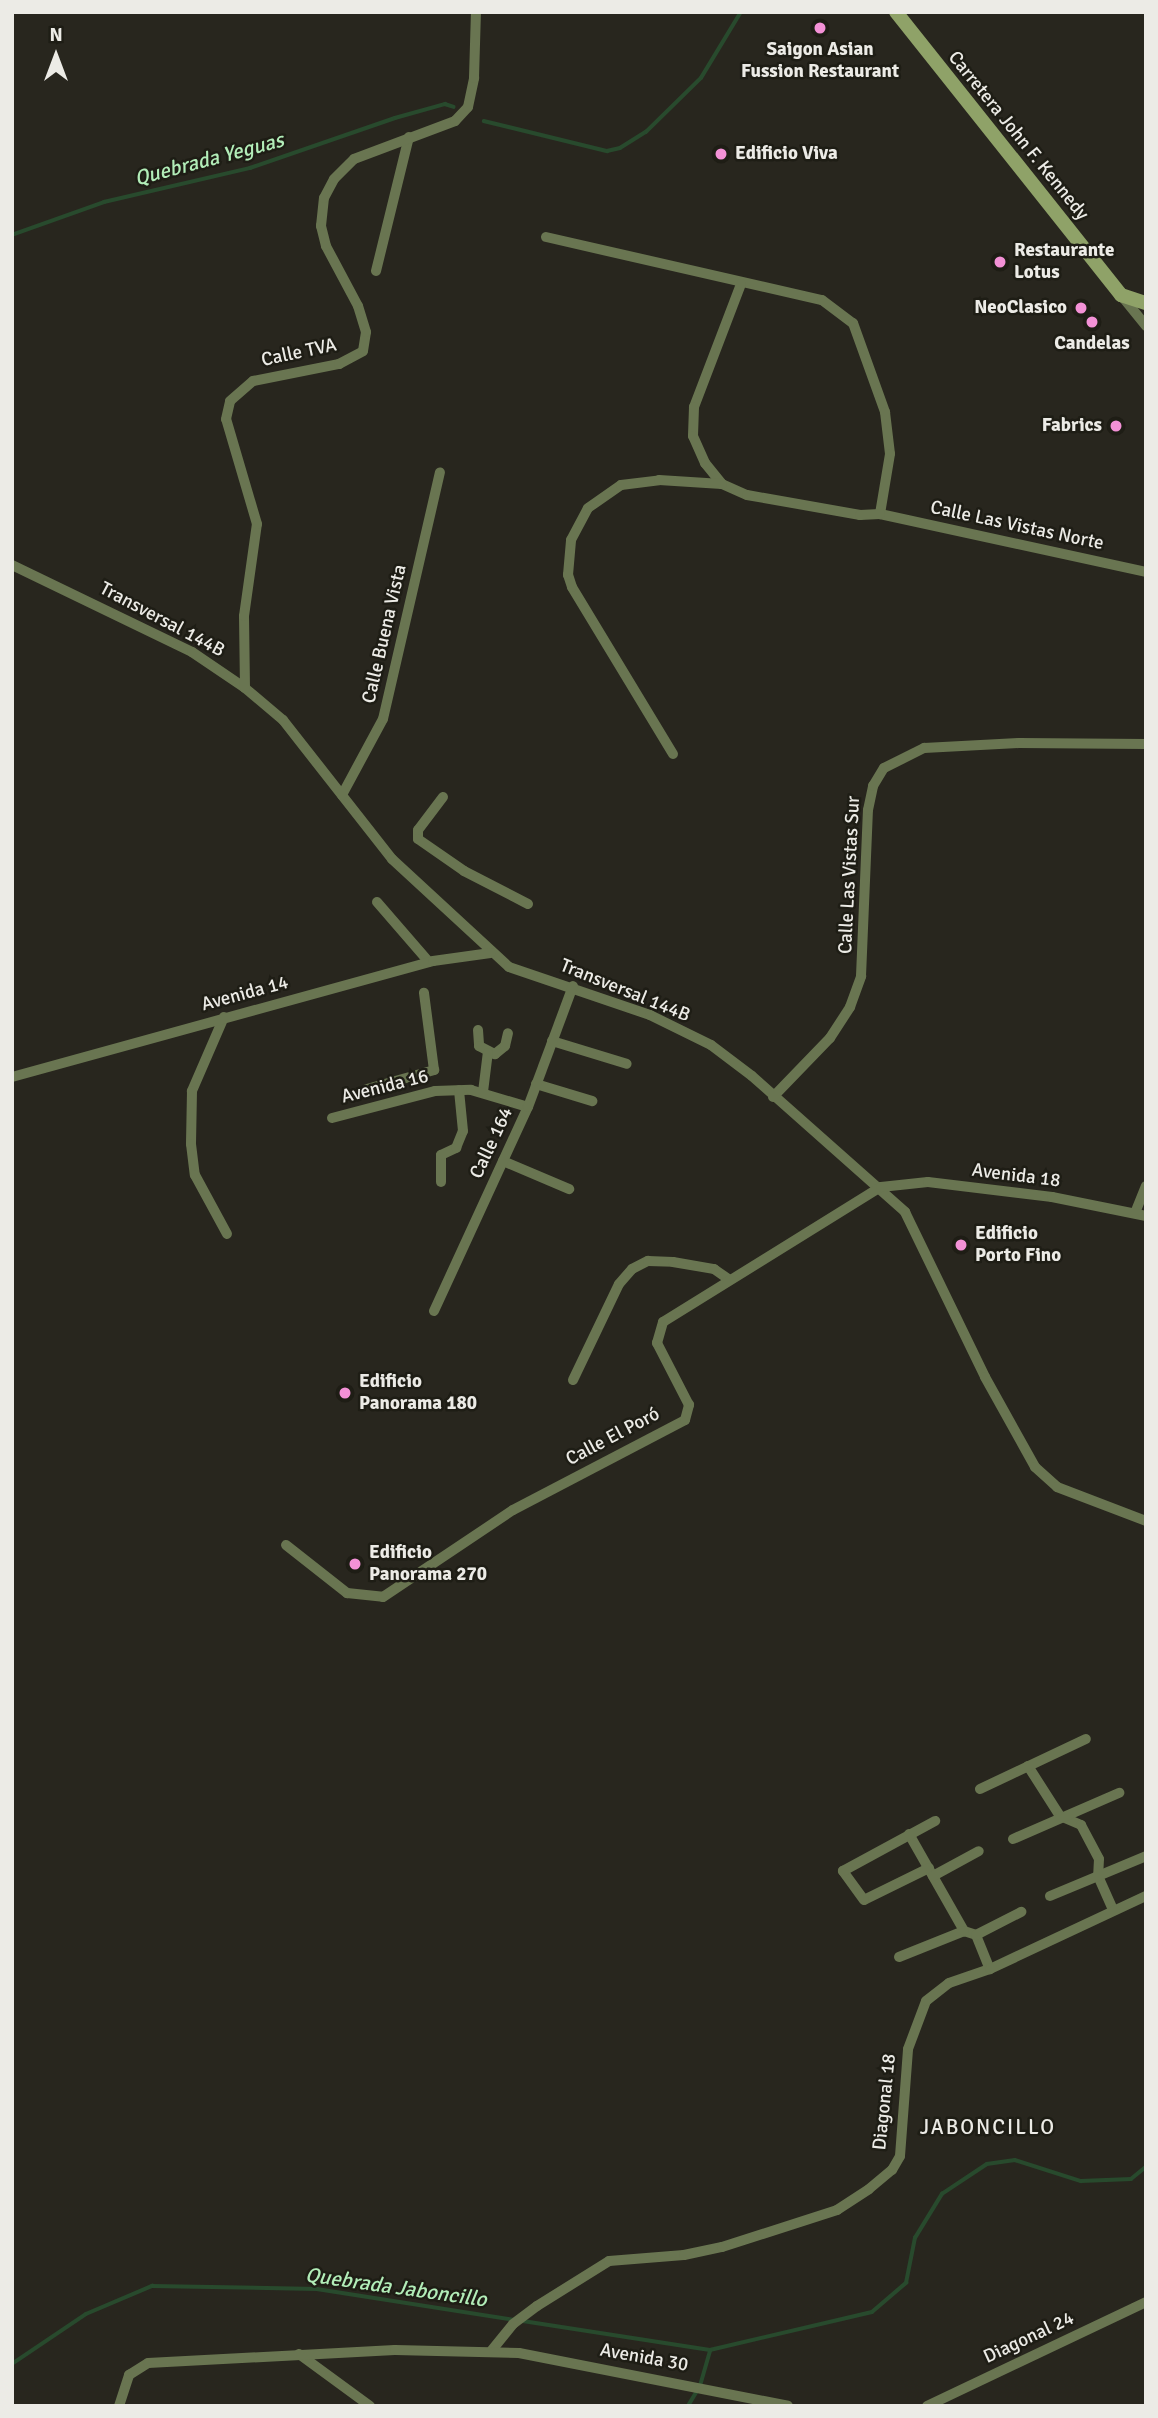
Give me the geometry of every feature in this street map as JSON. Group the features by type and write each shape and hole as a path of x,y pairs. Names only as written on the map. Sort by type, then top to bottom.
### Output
{"main road":[{"name":"Carretera John F. Kennedy","path":"897,12 1121,295"},
{"path":"1121,295 1146,303"}],"street":[{"name":"Calle TVA","path":"246,688 244,616 257,524 226,419 230,401 253,381 339,364 363,351 366,332 358,306 326,246 321,226 324,198 334,179 354,159 455,121 468,107 474,78 476,12"},
{"path":"376,271 410,137"},
{"path":"546,237 741,284 822,300 853,323 869,357 889,431 880,514"},
{"path":"722,484 697,449 691,422 741,284"},
{"path":"1121,295 1146,326"},
{"name":"Calle Buena Vista","path":"342,795 383,719 440,473"},
{"name":"Calle Las Vistas Norte","path":"673,754 572,587 568,566 571,540 588,508 621,485 659,480 722,484 781,503 880,514 1146,572"},
{"name":"Transversal 144B","path":"12,565 192,652 246,688 283,720 392,859 490,953 509,967 573,986 711,1045 881,1186 914,1228 959,1334 1035,1467 1057,1487 1146,1521"},
{"name":"Calle Las Vistas Sur","path":"772,1097 830,1038 850,1007 861,976 868,810 873,786 884,768 924,748 1018,743 1146,744"},
{"path":"443,797 418,830 418,839 464,871 528,904"},
{"path":"377,902 429,962"},
{"name":"Avenida 14","path":"12,1077 429,962 490,953"},
{"name":"Calle 164","path":"434,1311 527,1107 573,986"},
{"path":"381,1104 372,1087 434,1070 424,993"},
{"path":"224,1017 192,1091 191,1144 195,1175 228,1234"},
{"path":"478,1030 479,1046 488,1053 501,1052 508,1033"},
{"path":"552,1041 627,1064"},
{"path":"483,1093 488,1053"},
{"path":"536,1084 592,1101"},
{"path":"441,1182 441,1155 456,1148 463,1131 459,1090"},
{"name":"Avenida 16","path":"332,1118 413,1094 459,1090 483,1093 527,1107"},
{"path":"503,1161 569,1189"},
{"name":"Avenida 18","path":"881,1186 928,1182 1052,1197 1140,1214"},
{"name":"Calle El Poró","path":"286,1545 346,1593 383,1597 513,1510 685,1420 689,1405 657,1343 659,1329 730,1280 881,1186"},
{"path":"1140,1214 1146,1186"},
{"path":"573,1380 619,1284 632,1269 648,1261 673,1262 714,1269 730,1280"},
{"path":"980,1789 1086,1738"},
{"path":"1028,1766 1060,1816 1081,1825 1099,1859 1098,1876 1113,1909"},
{"path":"1013,1839 1060,1816 1119,1793"},
{"path":"935,1821 844,1867 859,1899 864,1900 979,1851"},
{"path":"909,1834 964,1931"},
{"path":"1050,1896 1146,1856"},
{"name":"Diagonal 18","path":"492,2350 513,2324 608,2261 684,2256 837,2210 884,2176 900,2156 908,2049 919,2010 949,1983 990,1969 1113,1909 1146,1896"},
{"path":"899,1957 964,1931 976,1935 1021,1912"},
{"path":"976,1935 990,1969"},
{"name":"Diagonal 24","path":"927,2406 1146,2302"},
{"name":"Avenida 30","path":"118,2406 130,2375 148,2363 299,2354 492,2350 727,2390 788,2406"},
{"path":"299,2354 370,2406"}],"waterway":[{"name":"Quebrada Yeguas","path":"484,121 607,151 620,148 646,132 701,78 741,12"},
{"name":"Quebrada Yeguas","path":"12,235 104,202 250,168 395,118 445,104 454,107"},
{"name":"Quebrada Jaboncillo","path":"523,2321 710,2350 872,2312 906,2283 915,2238 942,2194 987,2164 1015,2160 1081,2181 1131,2179 1146,2167"},
{"name":"Quebrada Jaboncillo","path":"12,2364 86,2314 152,2286 317,2289 515,2320"},
{"name":"Quebrada Jaboncillo","path":"688,2406 700,2386 710,2350"}],"place":[{"name":"Saigon Asian Fussion Restaurant","path":"820,28"},
{"name":"Edificio Viva","path":"721,154"},
{"name":"Restaurante Lotus","path":"1000,262"},
{"name":"NeoClasico","path":"1081,308"},
{"name":"Candelas","path":"1092,322"},
{"name":"Fabrics","path":"1116,426"},
{"name":"Edificio Porto Fino","path":"961,1245"},
{"name":"Edificio Panorama 180","path":"345,1393"},
{"name":"Edificio Panorama 270","path":"355,1564"}],"district":[{"name":"JABONCILLO","path":"988,2127"}]}
